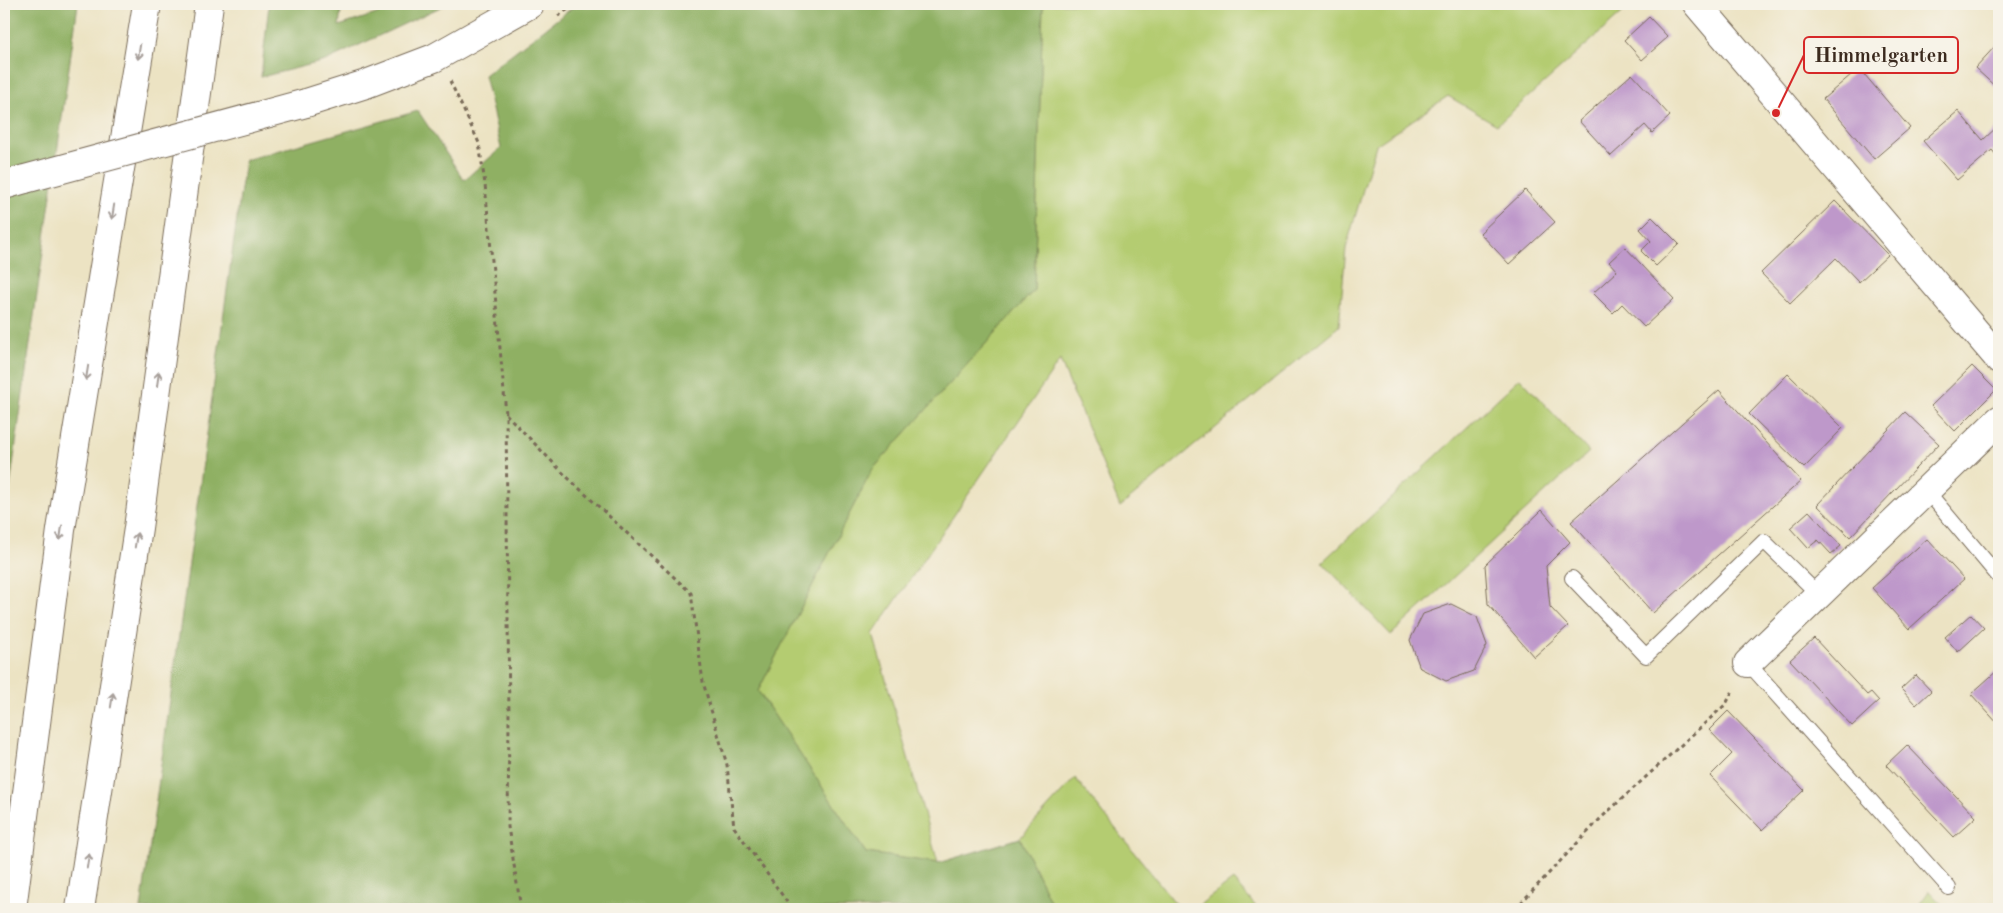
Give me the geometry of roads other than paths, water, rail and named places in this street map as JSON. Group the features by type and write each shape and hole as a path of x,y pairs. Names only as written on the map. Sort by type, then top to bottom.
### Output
{"main road":[{"path":"12,909 61,530 147,4"},
{"path":"80,909 138,528 209,4"},
{"path":"14,182 306,103 366,84 434,58 530,4"},
{"path":"1697,4 1999,358"},
{"path":"1748,663 1999,420"}],"lane":[{"path":"1927,491 1999,577"},
{"path":"1572,578 1646,656 1764,541 1819,595"},
{"path":"1748,663 1949,888"}],"place":[{"name":"Himmelgarten","path":"1776,113"}]}
